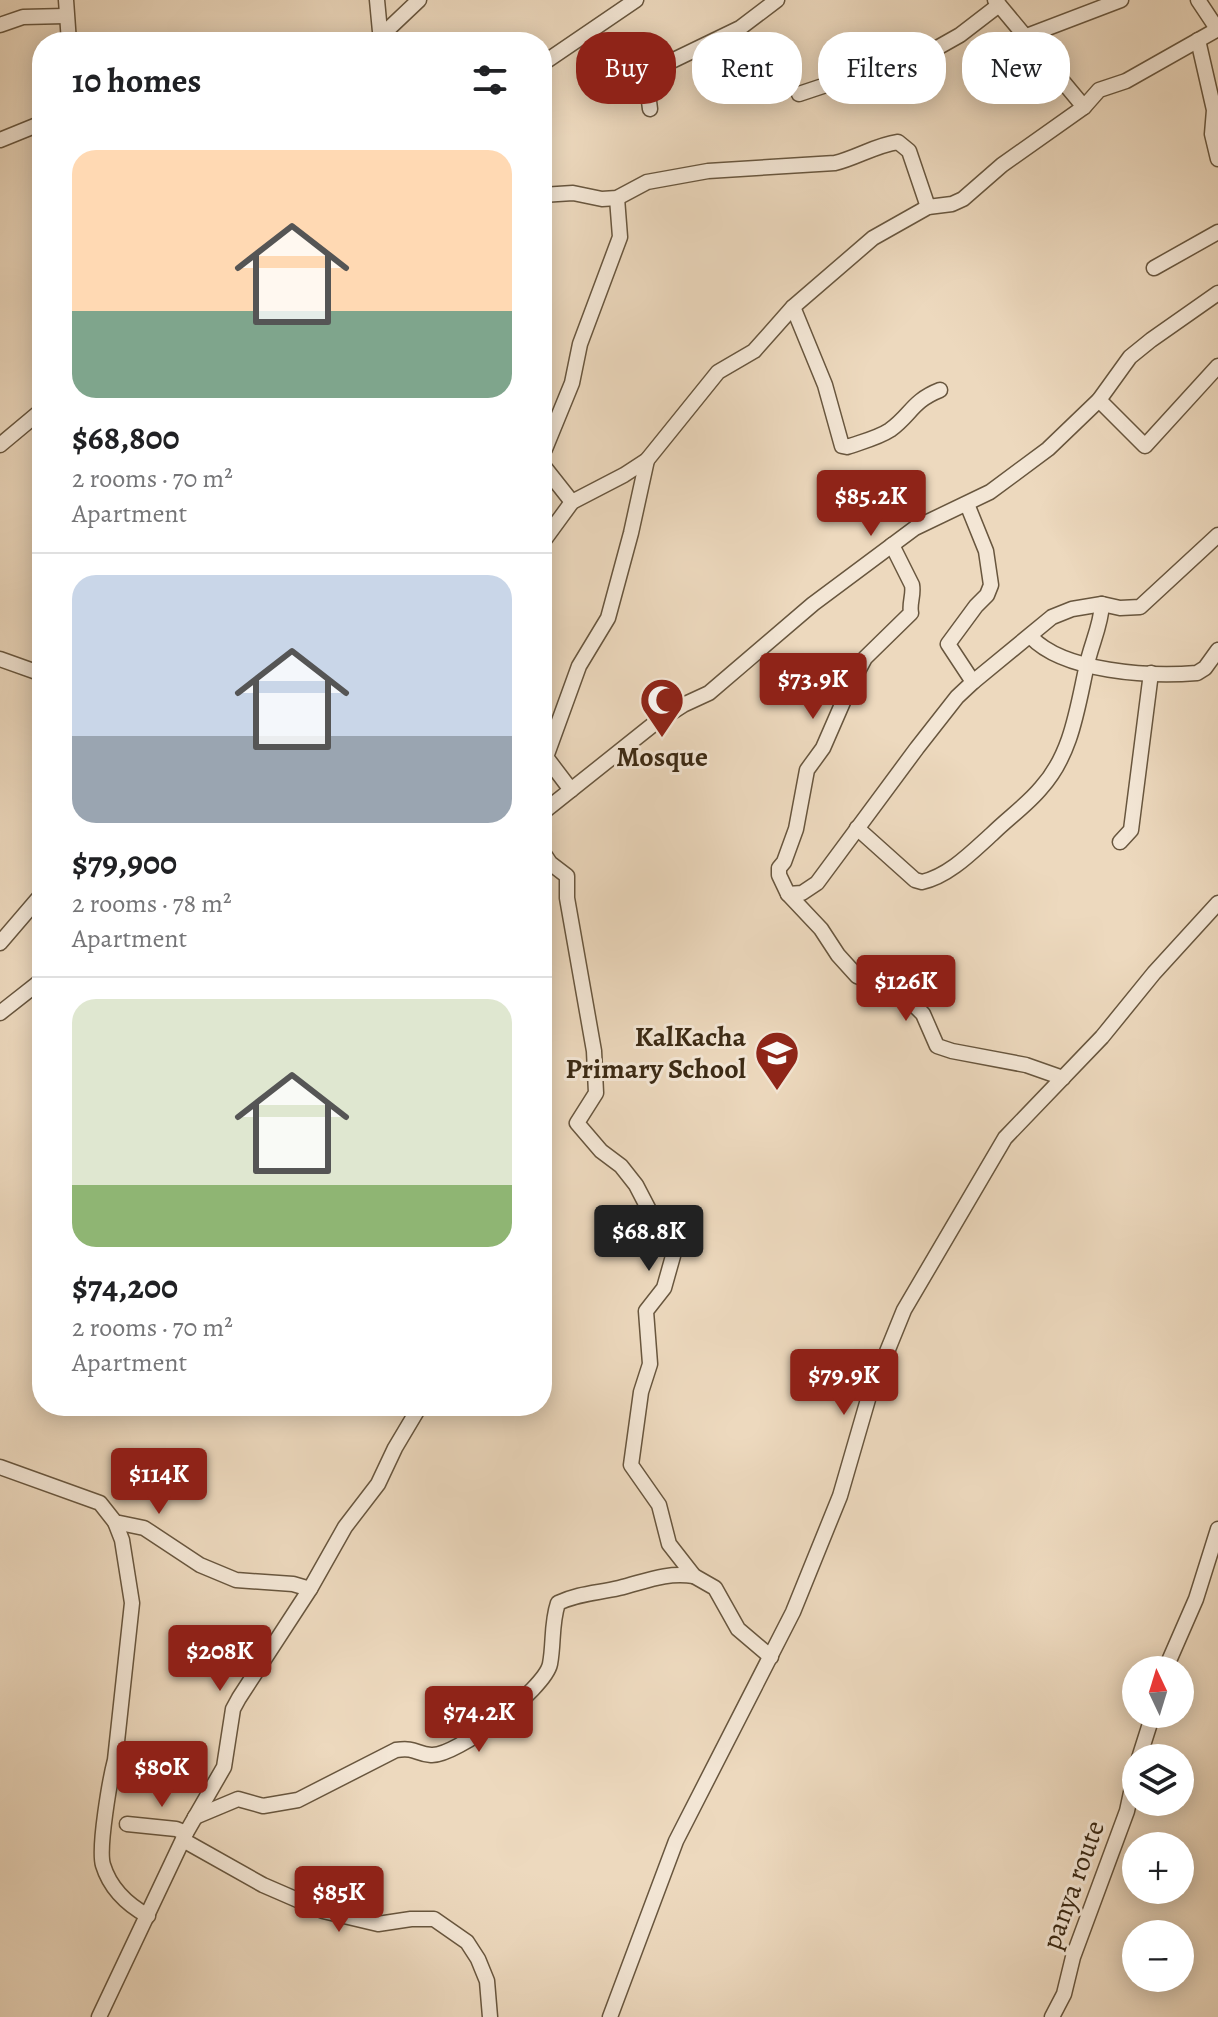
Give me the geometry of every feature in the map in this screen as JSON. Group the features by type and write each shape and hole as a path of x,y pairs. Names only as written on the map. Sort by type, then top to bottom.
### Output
{"street":[{"path":"66,0 67,32"},
{"path":"377,0 380,32"},
{"path":"388,32 419,0"},
{"path":"552,57 636,0"},
{"path":"650,109 647,85 651,71 740,28 777,0"},
{"path":"1037,32 1121,0"},
{"path":"552,529 572,502 647,460 718,372 754,351 793,307 873,238 928,207 952,204 963,199 1002,165 1084,107 1099,90 1126,81 1218,29 1198,0"},
{"path":"802,93 937,48 960,35 997,2 1020,32"},
{"path":"0,25 23,17 65,16"},
{"path":"1198,40 1214,110 1212,134 1218,159"},
{"path":"1070,91 1084,107"},
{"path":"0,140 32,127"},
{"path":"552,194 573,193 602,199 617,198 647,182 708,171 835,163 898,142 909,151 928,207"},
{"path":"552,432 572,383 580,344 620,237 617,198"},
{"path":"1154,268 1218,232"},
{"path":"552,805 655,723 709,693 813,604 915,528 990,492 1048,449 1099,400 1130,357 1218,293"},
{"path":"793,307 825,385 842,446 847,447 887,432 923,397 940,390"},
{"path":"1099,400 1145,446 1218,366"},
{"path":"0,445 32,418"},
{"path":"552,733 579,666 608,618 647,460"},
{"path":"552,477 572,502"},
{"path":"967,504 986,551 991,585 987,595 948,644 973,682"},
{"path":"788,894 802,893 817,883 949,708 973,682 1052,617 1072,609 1102,604 1120,608 1140,607 1218,535"},
{"path":"892,545 912,585 911,613 865,658 823,748 807,770 796,829 779,868 779,875 788,894 821,929 857,976 904,995 923,1014 937,1046 1026,1065 1063,1078"},
{"path":"857,828 915,880 922,882 948,871 975,850 1042,788 1051,774 1076,718 1086,666 1098,633 1102,604"},
{"path":"1031,637 1045,650 1086,666 1129,673 1197,673 1205,668 1218,650"},
{"path":"0,659 32,670"},
{"path":"1120,842 1131,830 1151,673"},
{"path":"552,764 571,790"},
{"path":"552,865 567,876 567,898 594,1051 596,1093 577,1123 636,1185 673,1256 664,1288 646,1311 650,1364 641,1392 631,1465 659,1505 669,1544 694,1576"},
{"path":"610,2017 676,1841 793,1612 840,1496 869,1396 904,1310 1005,1138 1063,1078 1218,903"},
{"path":"0,943 32,906"},
{"path":"0,1013 32,988"},
{"path":"99,2017 184,1836 224,1767 233,1709 310,1589 345,1527 378,1484 414,1416"},
{"path":"0,1467 100,1503 115,1522 122,1540 132,1603 115,1760 109,1782 102,1864 128,1905 148,1916"},
{"path":"115,1522 144,1528 200,1565 236,1580 293,1584 310,1589"},
{"path":"1171,1656 1196,1599 1218,1529"},
{"path":"195,1817 238,1799 263,1806 298,1800 396,1750 409,1748 431,1755 449,1750 513,1709 542,1679 550,1666 552,1621 558,1603 591,1591 616,1589 672,1573 694,1576 715,1588 738,1629 771,1657"},
{"name":"panya route","path":"1052,2017 1064,1994 1073,1957 1125,1816"},
{"path":"127,1824 176,1829 263,1885 323,1911 378,1924 434,1919 467,1942 478,1959 487,1981 490,2017"}],"place":[{"name":"Mosque","path":"662,739"},
{"name":"KalKacha Primary School","path":"777,1092"}]}
